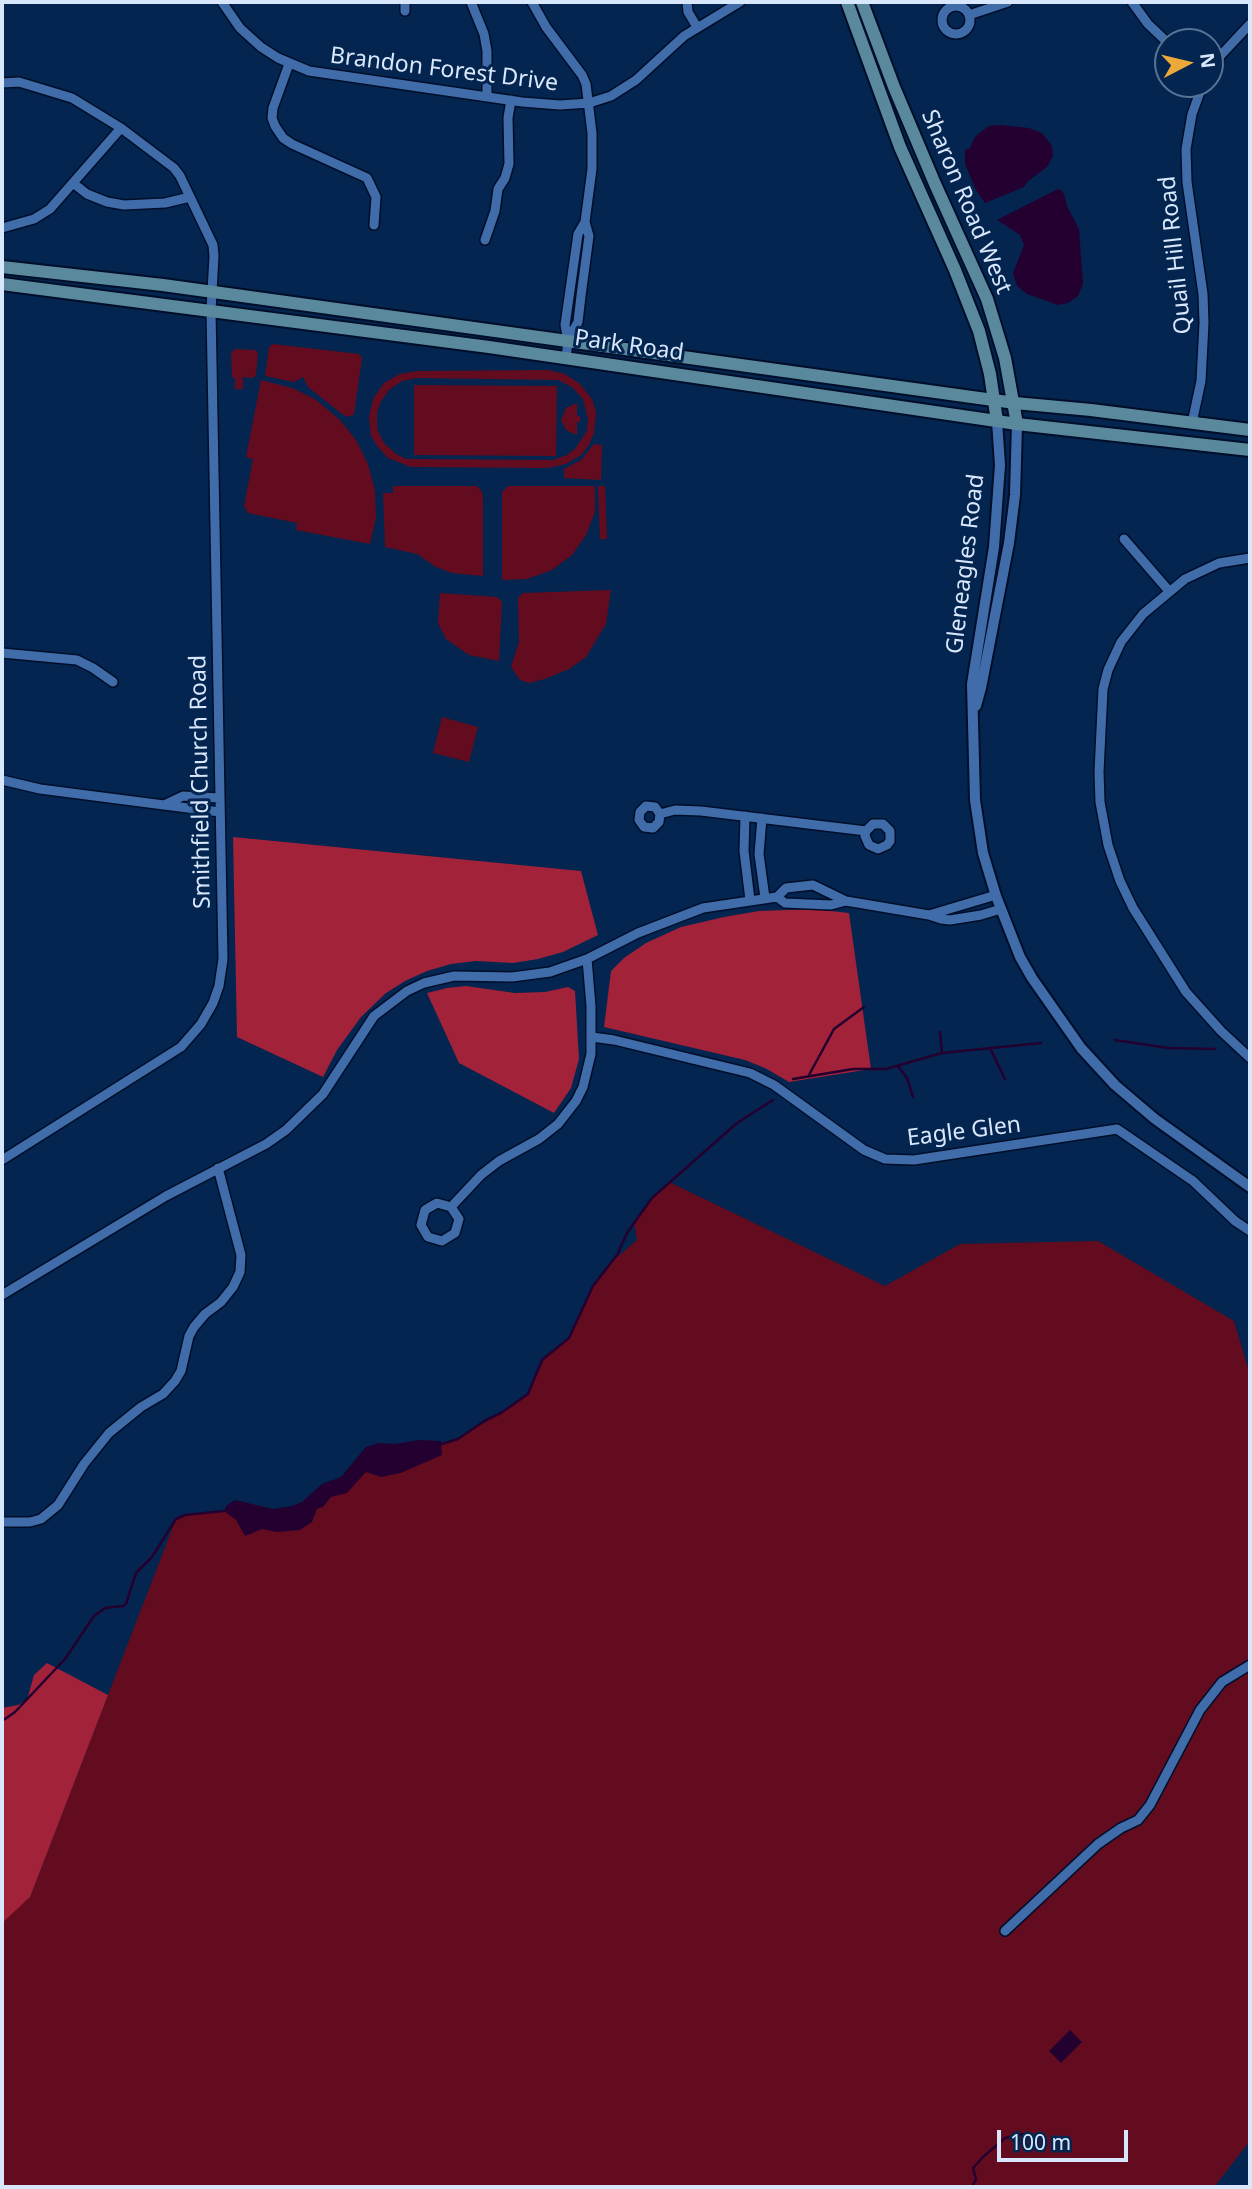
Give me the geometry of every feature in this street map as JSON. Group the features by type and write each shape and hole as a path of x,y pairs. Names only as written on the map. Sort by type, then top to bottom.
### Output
{"main road":[{"name":"Sharon Road West","path":"847,2 900,147 979,331 997,421"},
{"name":"Sharon Road West","path":"862,2 935,184 987,299 1005,358 1017,424"},
{"name":"Park Road","path":"2,267 212,293 1015,403 1250,430"},
{"name":"Park Road","path":"2,284 566,358 1017,424 1250,450"}],"street":[{"name":"Brandon Forest Drive","path":"222,2 234,20 254,41 289,64 309,71 334,77 561,105 589,103 611,96 636,80 684,36 740,2"},
{"path":"471,2 478,16 487,51 487,97"},
{"path":"531,2 582,75 589,103 593,150 584,222 589,236 578,322 568,341 566,358"},
{"path":"687,2 688,12 697,27"},
{"path":"969,15 1008,2"},
{"path":"1132,2 1154,30"},
{"path":"1224,51 1250,24"},
{"path":"289,64 273,108 275,126 283,138 292,144 367,178 376,197 374,225"},
{"name":"Smithfield Church Road","path":"2,83 19,82 72,98 121,128 174,168 184,181 213,245 211,310 223,959 219,986 208,1014 193,1034 172,1054 2,1160"},
{"name":"Quail Hill Road","path":"1192,423 1201,381 1204,327 1203,294 1187,182 1186,149 1198,98"},
{"path":"485,240 495,211 498,189 509,164 508,118 511,100"},
{"path":"2,228 34,219 50,209 121,128"},
{"path":"74,183 87,194 124,205 165,204 190,197"},
{"name":"Gleneagles Road","path":"997,421 1000,465 994,547 972,684 972,772 983,853 1000,909 1020,957 1045,999 1106,1076 1155,1119 1250,1187"},
{"name":"Gleneagles Road","path":"974,712 982,688 1009,543 1015,495 1017,424"},
{"path":"1124,539 1169,591"},
{"path":"1250,558 1231,560 1202,570 1169,591 1129,630 1108,670 1102,695 1099,772 1104,827 1120,881 1133,908 1168,965 1206,1016 1250,1058"},
{"path":"2,653 77,660 113,682"},
{"path":"2,780 40,789 220,812"},
{"path":"164,805 183,796 220,798"},
{"path":"660,814 674,810 866,831"},
{"path":"745,816 744,851 750,900"},
{"path":"762,818 759,854 765,898"},
{"path":"2,1296 91,1240 266,1143 307,1111 336,1076 363,1030 384,1007 424,983 454,976 531,975 569,967 666,921 703,908 777,897 786,888 813,886 846,901 950,920 1000,909"},
{"path":"929,915 996,895"},
{"path":"777,897 785,903 831,905 846,901"},
{"path":"451,1207 481,1175 510,1154 539,1139 566,1115 583,1087 592,1037 587,959"},
{"name":"Eagle Glen","path":"592,1037 750,1073 774,1085 864,1150 885,1159 914,1160 1117,1129 1194,1181 1235,1221 1250,1231"},
{"path":"2,1522 30,1522 41,1518 58,1505 103,1440 124,1419 163,1395 175,1381 181,1371 189,1336 194,1327 233,1287 240,1272 241,1255 218,1168"},
{"path":"437,1203 451,1207 459,1219 455,1233 443,1241 428,1237 421,1225 425,1210 437,1203"},
{"path":"1005,1931 1098,1844 1138,1820 1150,1805 1200,1710 1222,1682 1250,1665"}],"shaded area":[{"path":"989,126 1029,128 1042,133 1052,146 1053,156 1047,167 1024,187 985,203 965,164 965,150 970,148 975,137"},
{"path":"1058,189 1064,194 1079,229 1083,284 1078,296 1068,303 1058,305 1027,294 1017,286 1013,273 1024,245 1020,235 997,220"},
{"path":"273,344 359,354 362,358 354,414 348,417 342,414 308,387 303,377 294,382 265,376 269,347"},
{"path":"235,349 255,350 258,353 256,375 253,378 243,377 243,389 235,389 235,378 232,377 231,353"},
{"path":"548,370 565,374 580,384 592,399 596,412 594,433 581,455 566,464 548,468 411,467 388,458 378,447 371,436 369,417 373,399 384,383 400,374 417,371","holes":["417,378 558,380 572,387 583,399 588,419 587,431 575,449 553,460 406,459 384,443 377,429 380,403 389,390 402,381"]},
{"path":"261,380 292,388 315,399 340,420 356,440 368,464 375,491 376,518 370,544 296,530 297,523 248,513 244,506 253,459 246,457"},
{"path":"414,385 557,386 556,456 414,455"},
{"path":"577,403 580,422 577,422 577,435 566,430 561,420 566,408"},
{"path":"594,444 602,445 601,480 564,478 564,469 581,460"},
{"path":"393,486 477,486 483,498 483,576 452,573 436,567 417,554 385,547 383,493 393,493"},
{"path":"508,486 595,486 595,512 586,535 572,555 552,570 527,579 502,580 502,492"},
{"path":"598,486 605,486 607,539 600,539"},
{"path":"611,590 606,624 586,657 569,669 545,679 529,683 520,680 511,667 519,642 518,598 523,593"},
{"path":"440,593 497,597 502,602 499,661 469,655 446,639 438,623"},
{"path":"442,717 478,727 469,762 433,753"},
{"path":"233,837 581,871 598,935 563,952 538,959 513,963 476,961 451,964 405,981 386,993 361,1017 337,1050 323,1077 237,1037"},
{"path":"813,909 849,913 871,1069 789,1082 745,1060 604,1027 611,971 646,943 681,927 724,917 759,911"},
{"path":"466,986 515,993 545,992 568,987 575,991 579,1059 571,1088 554,1113 459,1063 427,993"},
{"path":"669,1182 885,1286 960,1244 1098,1241 1234,1321 1250,1375 1250,2141 1214,2187 2,2187 2,1920 30,1897 176,1519 188,1514 224,1511 236,1504 285,1517 351,1476 368,1451 450,1443 501,1413 528,1394 546,1355 569,1338 593,1286 608,1265 637,1240 634,1221"},
{"path":"419,1440 441,1441 442,1455 401,1473 381,1477 366,1472 347,1493 331,1497 323,1507 317,1509 312,1522 300,1530 277,1532 262,1529 245,1536 236,1520 224,1511 226,1506 235,1500 273,1509 292,1506 302,1502 322,1484 341,1477 366,1447 379,1443 395,1444"},
{"path":"47,1663 108,1695 30,1897 2,1923 2,1708 27,1700 34,1675"},
{"path":"1070,2030 1082,2042 1061,2063 1049,2051"}],"waterway":[{"path":"809,1075 834,1029 864,1007"},
{"path":"940,1032 942,1053"},
{"path":"1115,1040 1168,1048 1215,1049"},
{"path":"793,1079 853,1069 886,1069 942,1053 1041,1043"},
{"path":"990,1048 1005,1079"},
{"path":"898,1066 907,1078 913,1097"},
{"path":"442,1444 458,1439 528,1394 542,1360 569,1338 593,1286 617,1255 627,1233 652,1198 737,1123 773,1100"},
{"path":"2,1721 15,1712 65,1659 94,1616 105,1608 126,1604 136,1573 152,1557 176,1519 185,1515 224,1511"},
{"path":"972,2187 976,2179 973,2168 983,2157 1005,2138 1023,2134"}]}
